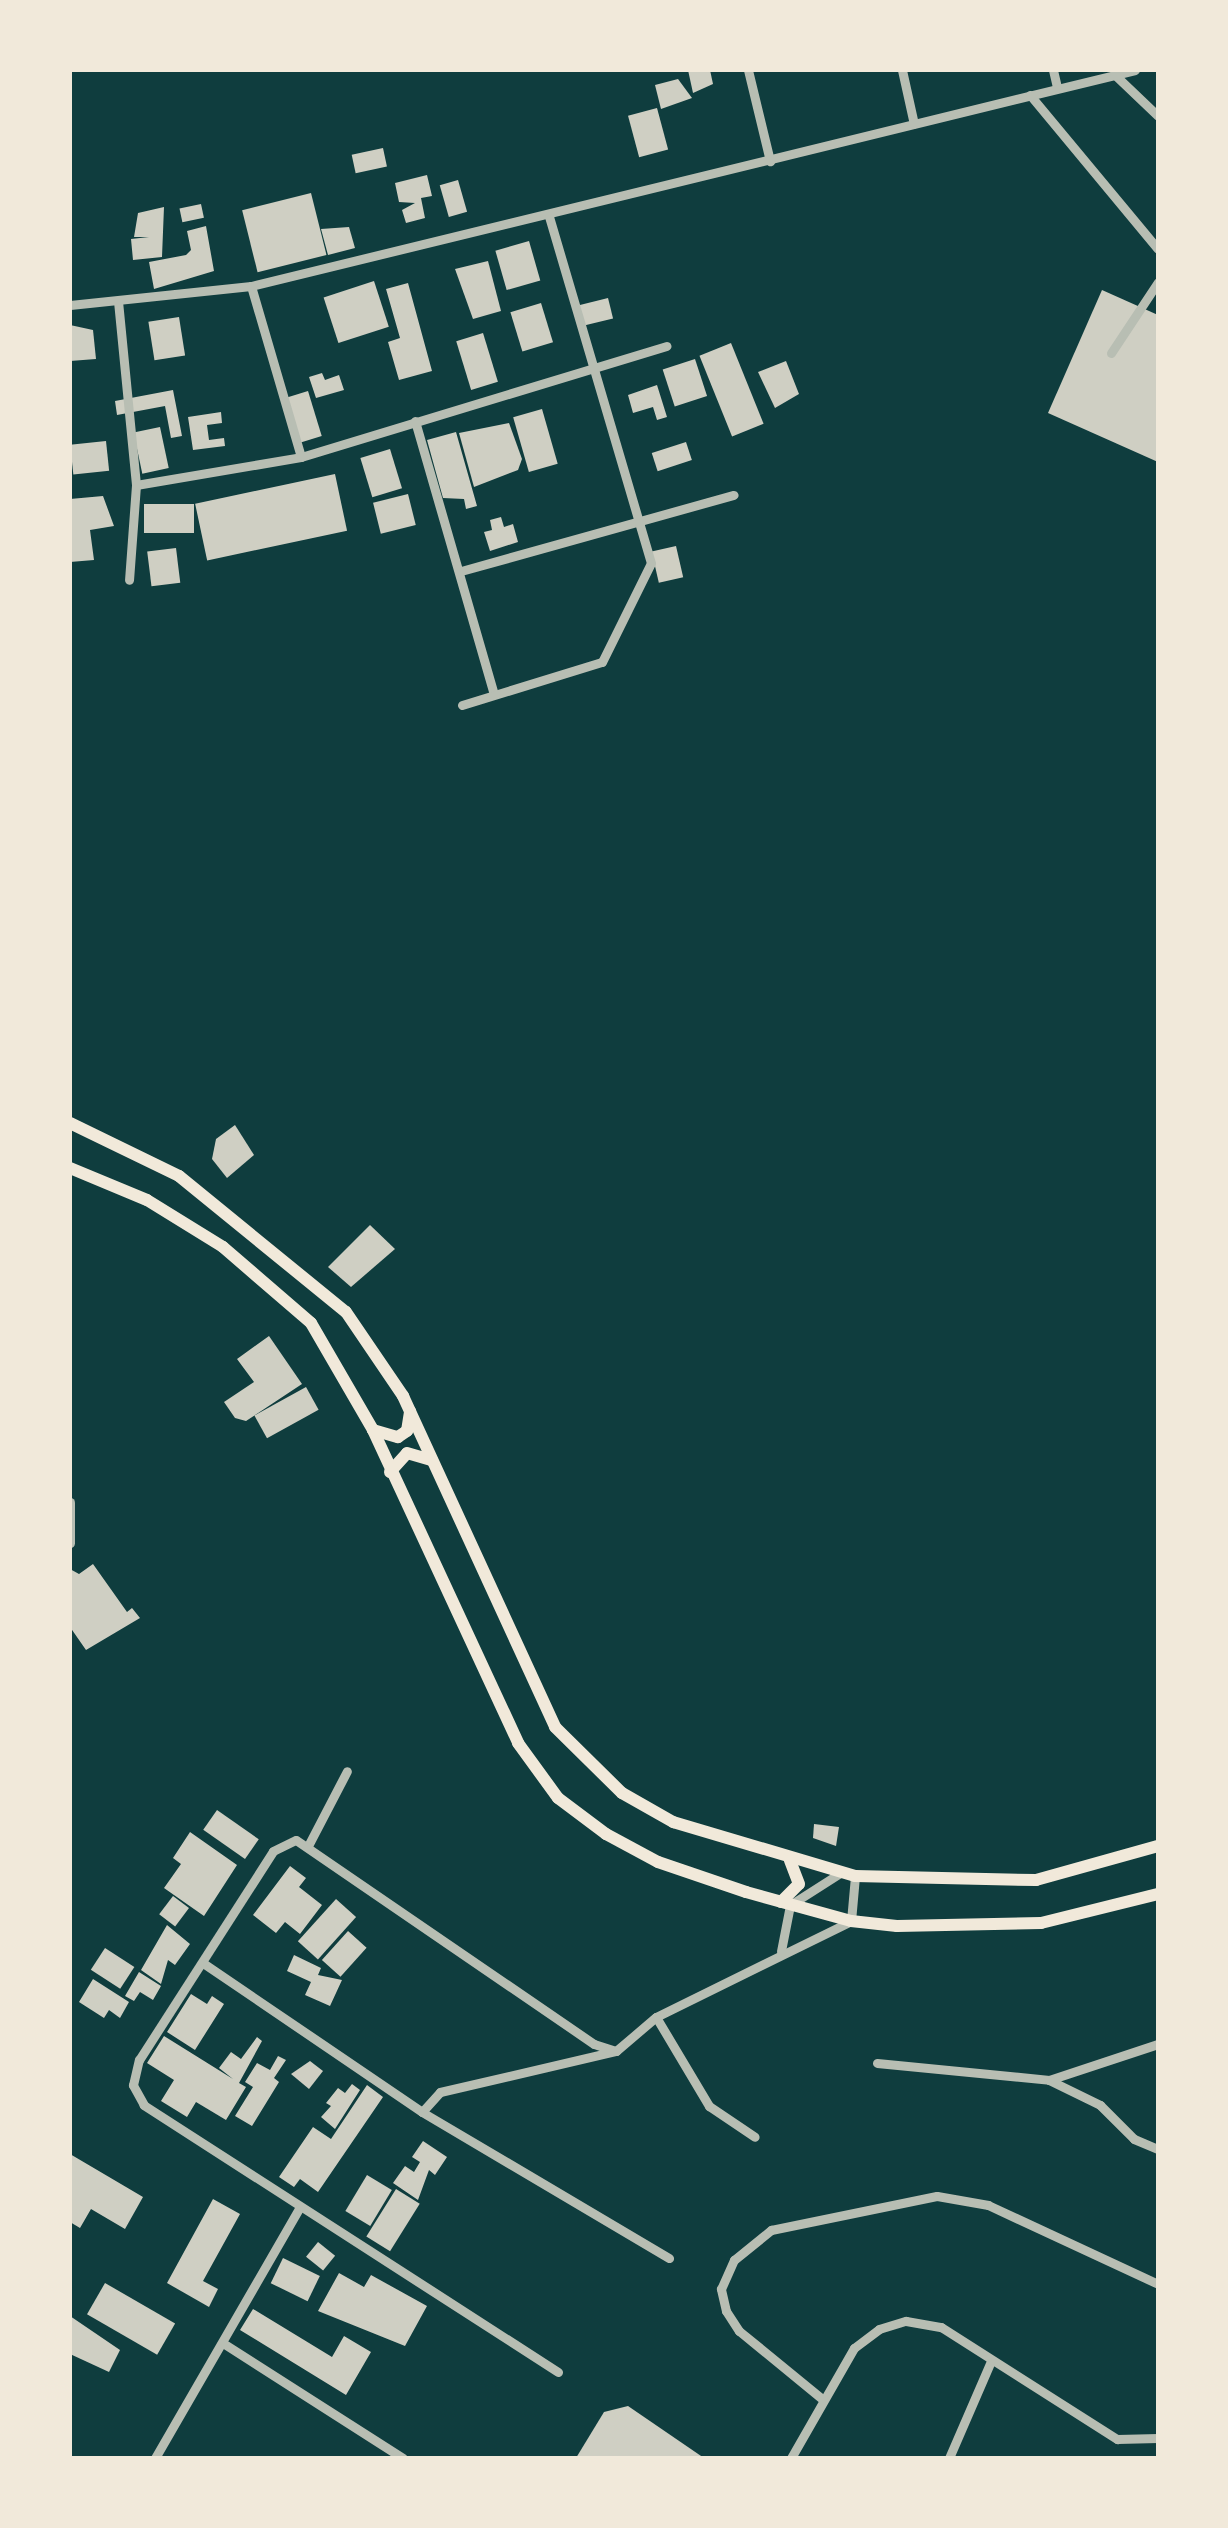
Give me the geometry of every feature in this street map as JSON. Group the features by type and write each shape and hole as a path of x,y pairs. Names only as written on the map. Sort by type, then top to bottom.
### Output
{"main road":[{"path":"70,1123 179,1176 268,1243 346,1312 410,1410 535,1688 578,1756 646,1809 789,1860 848,1875 1036,1880 1158,1846"},
{"path":"70,1168 160,1208 284,1295 334,1358 373,1430 501,1713 558,1798 647,1857 785,1904 850,1920 1012,1926 1082,1916 1158,1894"},
{"path":"373,1430 398,1437 406,1431 410,1410"},
{"path":"390,1472 406,1453 432,1460"},
{"path":"785,1904 799,1884 789,1860"}],"street":[{"path":"748,70 770,161"},
{"path":"902,70 914,124"},
{"path":"1053,70 1057,88"},
{"path":"70,305 251,286 549,217 1135,70"},
{"path":"1115,75 1158,116"},
{"path":"1030,94 1158,249"},
{"path":"462,705 602,662 652,563 549,217"},
{"path":"1110,353 1158,282"},
{"path":"251,286 301,457"},
{"path":"118,301 136,486 129,580"},
{"path":"136,486 301,457 667,346"},
{"path":"415,422 462,571 494,694"},
{"path":"462,571 734,496"},
{"path":"70,1502 70,1543"},
{"path":"309,1844 346,1772"},
{"path":"558,2372 299,2209 144,2104 134,2084 139,2060 284,1843 309,1844 594,2044 616,2051"},
{"path":"422,2112 440,2092 616,2051 656,2017 850,1920 848,1875 785,1904 782,1952"},
{"path":"203,1963 422,2112 669,2258"},
{"path":"656,2017 709,2106 755,2137"},
{"path":"1050,2080 1158,2044"},
{"path":"877,2063 1050,2080 1100,2105 1134,2139 1158,2149"},
{"path":"821,2398 740,2331 726,2311 721,2288 734,2260 771,2230 937,2196 988,2206 1158,2284"},
{"path":"155,2458 226,2345 299,2209"},
{"path":"791,2458 821,2398 854,2348 879,2328 906,2320 941,2328 1118,2439 1158,2438"},
{"path":"226,2345 403,2458"},
{"path":"949,2458 991,2361"}],"building":[{"path":"688,70 710,70 713,84 693,93"},
{"path":"678,79 692,98 661,109 655,85"},
{"path":"657,108 668,150 639,157 628,116"},
{"path":"383,148 387,167 356,173 352,155"},
{"path":"427,175 432,196 421,198 425,218 406,223 402,210 415,203 399,202 395,183"},
{"path":"458,180 467,212 449,217 440,185"},
{"path":"311,193 326,255 258,272 242,210"},
{"path":"201,204 204,218 182,222 179,209"},
{"path":"164,207 162,257 133,260 131,239 149,237 134,237 138,213"},
{"path":"206,226 214,271 154,289 149,262 186,255 191,250 187,231"},
{"path":"349,227 355,248 328,255 321,229"},
{"path":"529,241 540,280 507,290 495,251"},
{"path":"488,261 501,311 473,319 455,269"},
{"path":"374,281 389,327 338,343 324,297"},
{"path":"408,283 432,371 399,380 388,342 400,338 386,289"},
{"path":"1102,290 1158,315 1158,462 1048,413"},
{"path":"608,298 613,318 582,326 577,306"},
{"path":"541,303 553,342 522,352 510,312"},
{"path":"179,317 185,356 154,360 148,322"},
{"path":"70,325 93,330 96,359 70,361"},
{"path":"483,333 498,382 471,390 456,341"},
{"path":"731,343 764,424 732,436 699,356"},
{"path":"695,359 707,396 675,407 663,370"},
{"path":"786,361 799,394 775,408 758,372"},
{"path":"322,373 325,380 339,375 344,390 316,398 309,377"},
{"path":"657,385 667,417 657,420 653,407 633,413 628,395"},
{"path":"173,390 182,436 171,438 165,406 117,415 115,401"},
{"path":"308,391 322,436 301,442 287,397"},
{"path":"542,409 558,464 529,472 513,417"},
{"path":"221,412 222,423 207,425 209,440 224,438 225,446 193,450 188,417"},
{"path":"509,423 522,459 518,470 474,487 459,433"},
{"path":"160,427 169,468 142,474 134,433"},
{"path":"456,432 477,506 466,509 464,499 443,498 427,440"},
{"path":"106,441 109,471 73,475 70,445"},
{"path":"686,442 692,460 658,471 652,453"},
{"path":"390,449 402,488 372,497 360,458"},
{"path":"335,474 347,531 207,560 195,504"},
{"path":"408,494 416,525 381,534 373,503"},
{"path":"103,496 114,526 90,530 94,560 70,562 70,499"},
{"path":"144,504 194,504 194,533 144,533"},
{"path":"501,517 504,527 513,524 518,542 490,551 484,532 492,530 490,520"},
{"path":"676,546 683,577 659,583 652,552"},
{"path":"176,548 180,583 151,586 147,552"},
{"path":"235,1125 254,1155 227,1178 212,1159 216,1139"},
{"path":"370,1225 395,1249 351,1287 328,1267"},
{"path":"269,1336 302,1384 246,1421 235,1418 224,1402 254,1382 237,1359"},
{"path":"306,1387 319,1410 267,1438 254,1416"},
{"path":"93,1564 127,1612 132,1608 140,1618 86,1650 70,1627 70,1569 79,1574"},
{"path":"217,1810 259,1839 245,1859 203,1830"},
{"path":"814,1824 839,1827 836,1846 813,1838"},
{"path":"190,1832 237,1865 204,1916 164,1888 181,1864 173,1858"},
{"path":"290,1866 306,1878 299,1887 322,1905 300,1934 285,1922 276,1933 253,1915"},
{"path":"173,1896 189,1908 175,1926 159,1914"},
{"path":"336,1899 356,1917 318,1959 298,1941"},
{"path":"167,1925 190,1944 175,1965 168,1960 161,1984 141,1970"},
{"path":"348,1931 367,1948 340,1977 322,1960"},
{"path":"105,1948 134,1967 120,1989 91,1970"},
{"path":"294,1955 321,1968 318,1975 342,1980 330,2006 305,1995 311,1982 287,1971"},
{"path":"139,1972 161,1986 153,2000 140,1992 134,2001 125,1996"},
{"path":"93,1979 129,2002 120,2018 109,2010 104,2018 79,2002"},
{"path":"191,1994 207,2004 212,1996 224,2004 195,2050 167,2032"},
{"path":"164,2036 233,2079 219,2068 231,2052 241,2059 257,2037 262,2041 239,2083 246,2087 226,2120 196,2102 187,2117 161,2101 174,2080 147,2063"},
{"path":"278,2056 286,2060 274,2078 279,2082 252,2126 235,2116 253,2087 245,2082 257,2063 270,2070"},
{"path":"310,2061 323,2071 309,2089 291,2074"},
{"path":"352,2084 360,2090 335,2129 321,2117 331,2106 326,2103 338,2088 345,2093"},
{"path":"367,2085 383,2097 318,2192 300,2179 294,2187 279,2177 313,2127 331,2139"},
{"path":"423,2141 447,2157 435,2175 429,2170 418,2200 393,2183 405,2166 414,2172 420,2162 412,2157"},
{"path":"70,2154 143,2197 125,2229 91,2209 80,2228 70,2222"},
{"path":"367,2175 392,2190 370,2226 345,2211"},
{"path":"396,2189 420,2204 390,2251 366,2236"},
{"path":"213,2199 240,2214 203,2281 218,2289 209,2307 167,2283"},
{"path":"318,2242 335,2256 323,2271 306,2257"},
{"path":"283,2258 320,2276 308,2301 271,2283"},
{"path":"339,2273 364,2287 371,2275 427,2306 405,2346 318,2311"},
{"path":"105,2283 175,2324 157,2355 87,2314"},
{"path":"253,2309 332,2357 344,2336 371,2352 346,2395 240,2330"},
{"path":"70,2316 120,2350 109,2372 70,2354"},
{"path":"628,2406 704,2458 576,2458 604,2412"}]}
